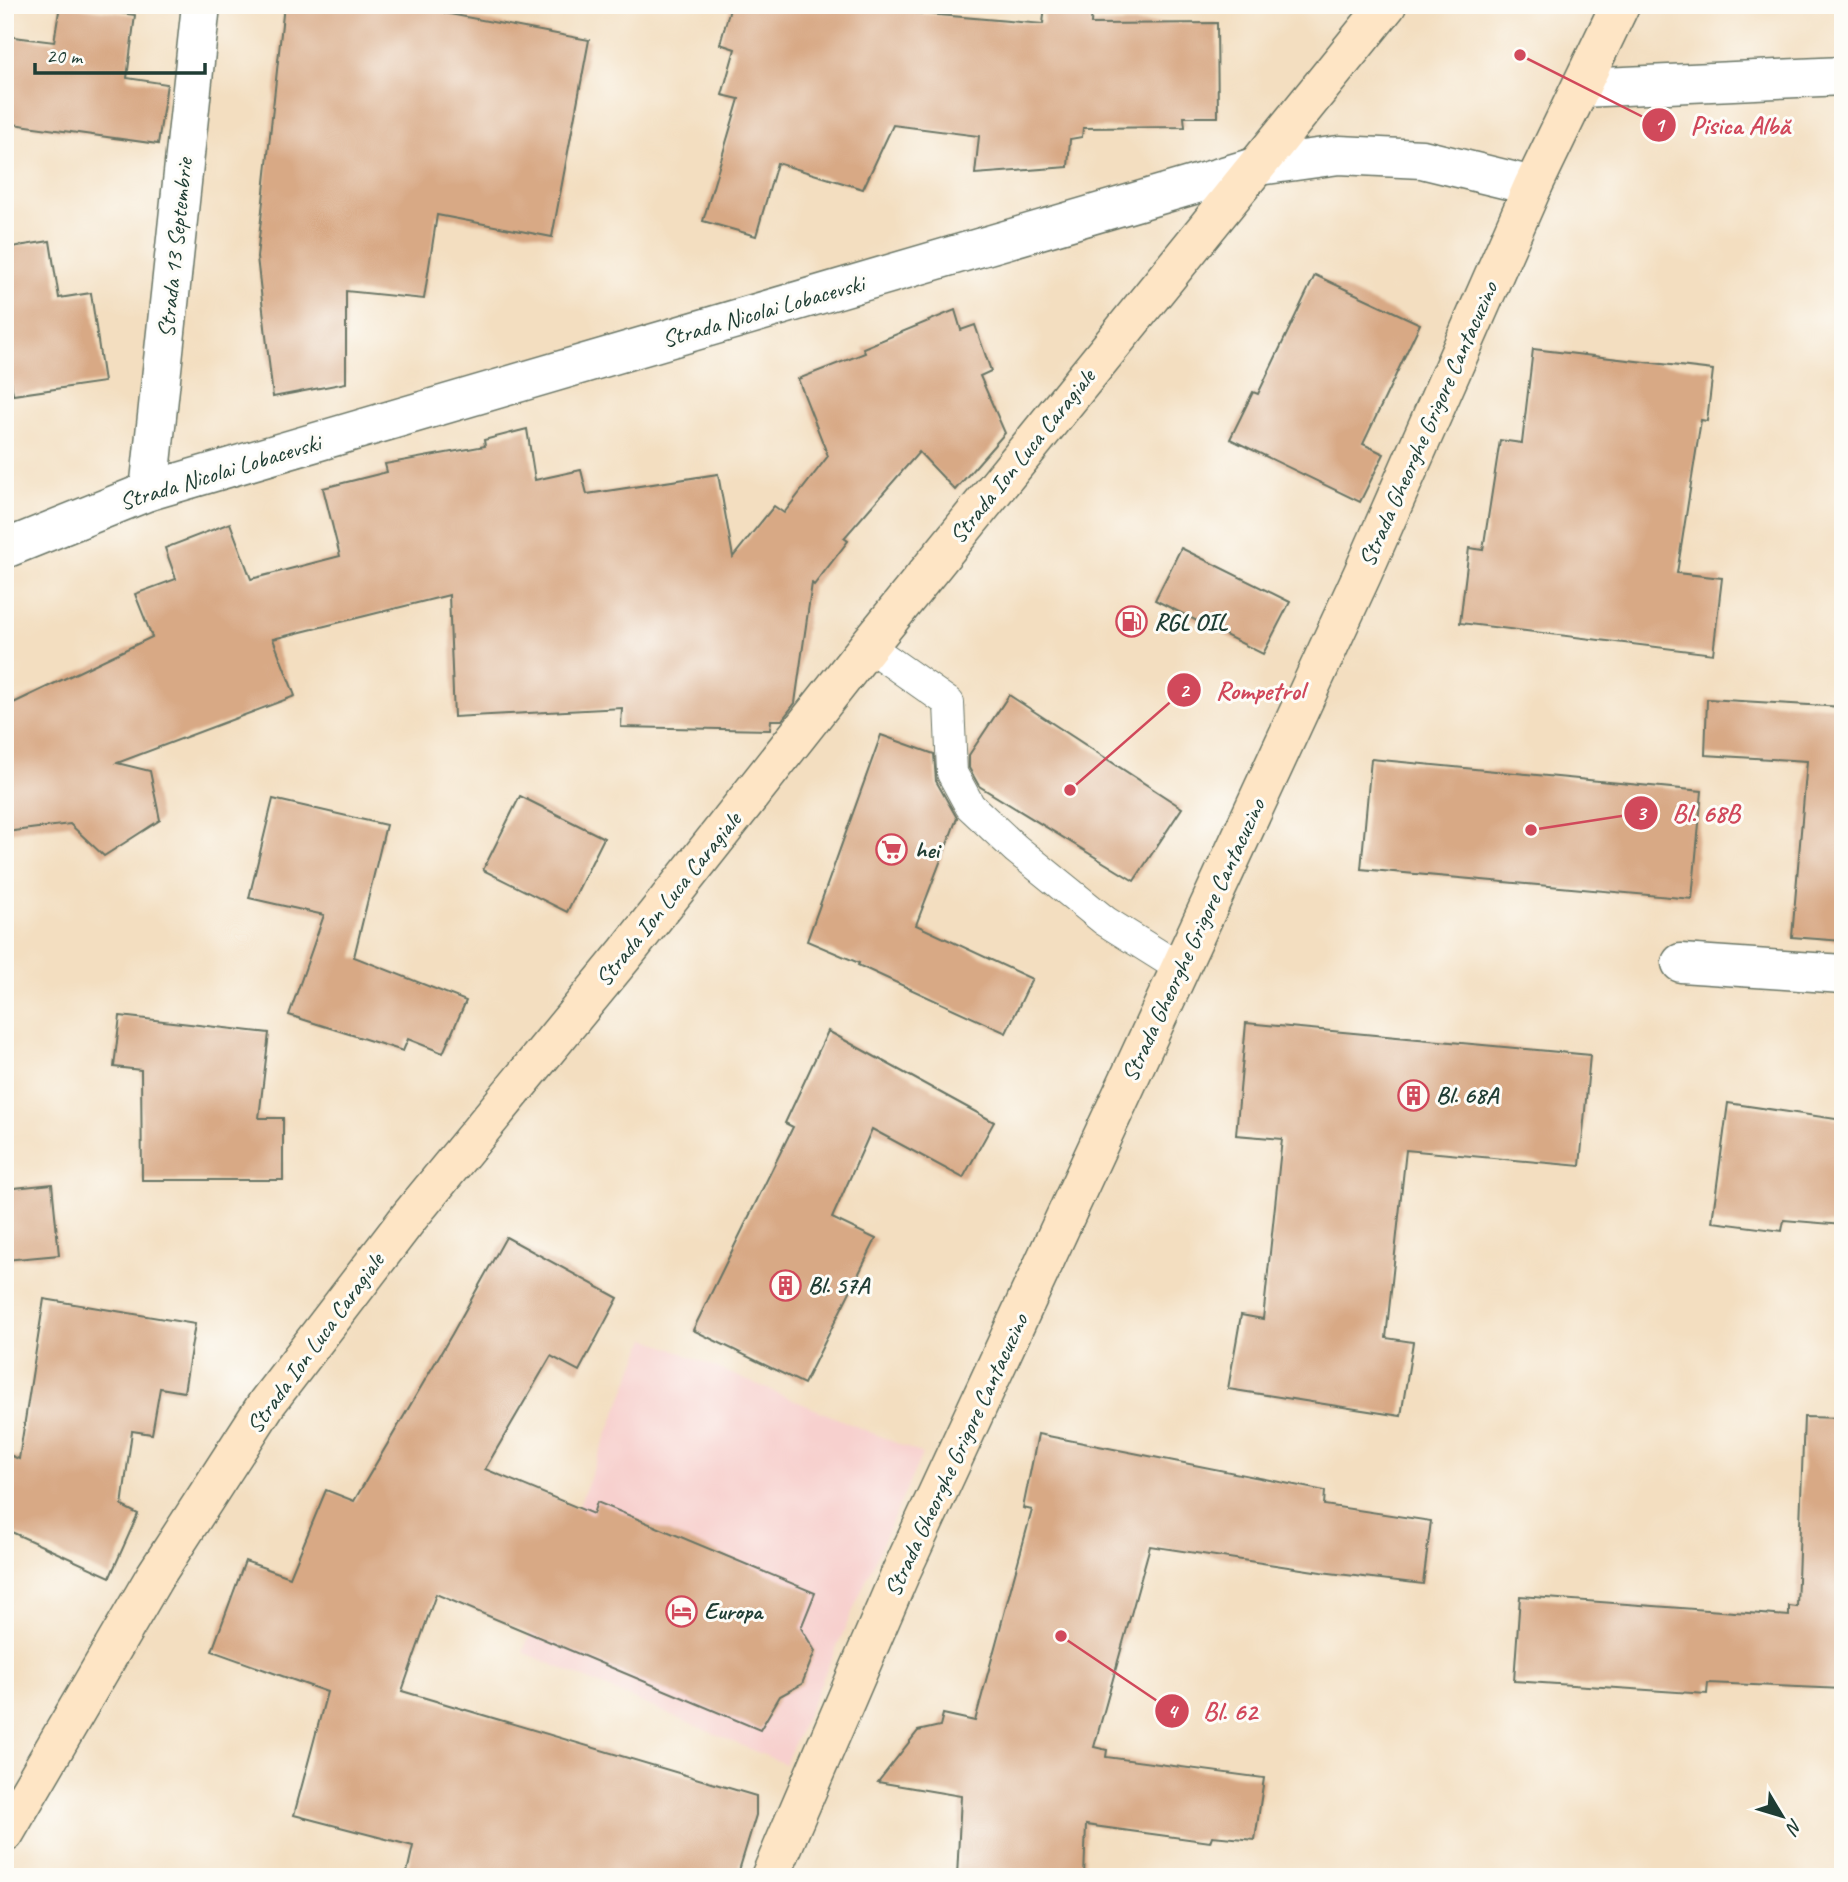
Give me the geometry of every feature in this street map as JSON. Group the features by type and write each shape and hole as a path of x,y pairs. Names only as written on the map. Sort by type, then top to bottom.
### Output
{"main road":[{"name":"Strada Ion Luca Caragiale","path":"5,1833 155,1577 267,1403 410,1216 626,953 868,646 1387,5"},
{"name":"Strada Gheorghe Grigore Cantacuzino","path":"770,1877 901,1572 1362,575 1533,186 1620,5"}],"street":[{"name":"Strada 13 Septembrie","path":"149,491 201,5"},
{"path":"1581,88 1843,76"},
{"name":"Strada Nicolai Lobacevski","path":"5,549 149,491 1258,166 1339,155 1422,159 1533,186"},
{"path":"1681,963 1843,974"}],"lane":[{"path":"868,646 948,702 952,773 970,806 1016,849 1105,921 1180,968"}],"shaded area":[{"path":"646,1338 922,1454 785,1764 523,1652"}],"building":[{"path":"60,5 135,15 127,78 167,84 158,144 5,123 5,36 54,42"},
{"path":"284,5 445,5 444,13 589,40 552,237 437,215 424,299 346,291 346,383 273,397 257,257"},
{"path":"731,5 920,5 917,13 1043,24 1045,5 1092,5 1091,24 1217,23 1218,117 1184,117 1185,127 1083,128 1082,137 1070,139 1068,167 975,174 979,136 893,125 863,189 777,163 756,236 703,221 739,99 722,95 735,49 720,44"},
{"path":"50,241 59,298 91,293 104,382 13,395 5,338 5,248"},
{"path":"1315,275 1420,324 1363,444 1384,454 1360,502 1230,439 1253,392 1258,394"},
{"path":"955,310 961,330 975,325 991,371 980,376 1005,433 955,490 919,452 844,538 848,541 814,585 812,583 795,703 782,720 771,720 770,730 621,727 622,708 454,717 449,595 273,639 295,696 117,763 150,771 160,820 104,856 70,824 5,832 5,707 152,637 135,594 176,579 165,548 230,523 251,579 340,556 323,488 387,472 385,464 485,446 484,440 527,429 535,480 581,470 587,494 718,474 733,557 774,506 784,513 828,456 798,379 865,353 863,348"},
{"path":"1533,349 1713,370 1707,421 1701,420 1677,573 1722,578 1713,654 1460,623 1469,548 1483,550 1500,440 1522,443"},
{"path":"1181,548 1290,602 1263,654 1155,600"},
{"path":"1009,695 1182,808 1134,881 979,786 969,768 969,755"},
{"path":"1707,699 1843,707 1843,941 1792,937 1807,761 1705,755"},
{"path":"881,735 934,754 936,781 957,818 916,925 1032,979 1006,1033 807,941"},
{"path":"1371,759 1702,791 1692,899 1361,869"},
{"path":"520,796 604,838 567,912 483,870"},
{"path":"273,799 386,825 354,957 466,1001 443,1053 408,1039 403,1051 289,1015 324,915 249,898"},
{"path":"120,1016 269,1033 259,1118 283,1118 283,1180 142,1180 141,1070 114,1067"},
{"path":"1246,1023 1590,1055 1580,1166 1406,1150 1386,1338 1413,1342 1401,1416 1228,1389 1241,1315 1263,1319 1282,1139 1236,1135"},
{"path":"828,1031 994,1122 963,1178 872,1129 832,1218 876,1239 804,1384 693,1330 793,1127 785,1123"},
{"path":"1728,1103 1843,1120 1843,1225 1784,1220 1782,1231 1712,1222"},
{"path":"52,1184 59,1255 5,1260 5,1189"},
{"path":"506,1237 618,1298 579,1371 551,1356 485,1469 593,1514 597,1502 815,1593 801,1628 815,1651 802,1684 780,1696 760,1730 436,1594 402,1691 756,1796 756,1815 737,1877 406,1877 413,1846 294,1815 327,1692 212,1651 245,1561 290,1577 326,1490 354,1501"},
{"path":"44,1299 195,1324 184,1392 160,1388 152,1434 132,1431 122,1506 138,1514 110,1577 5,1529 5,1453 19,1459"},
{"path":"1804,1417 1843,1418 1843,1689 1708,1683 1707,1694 1514,1681 1520,1596 1789,1616 1789,1606 1797,1607"},
{"path":"1038,1434 1325,1491 1324,1505 1431,1521 1423,1584 1321,1572 1150,1546 1094,1747 1107,1750 1106,1757 1264,1778 1255,1840 1212,1836 1210,1842 1086,1825 1084,1877 957,1877 961,1796 878,1782 918,1731 940,1726 943,1714 975,1721 1032,1510 1023,1508"}],"place":[{"name":"Pisica Albă","path":"1520,55"},
{"name":"RGL OIL","path":"1131,622"},
{"name":"Rompetrol","path":"1070,790"},
{"name":"Bl. 68B","path":"1531,830"},
{"name":"hei","path":"892,850"},
{"name":"Bl. 68A","path":"1413,1095"},
{"name":"Bl. 57A","path":"785,1285"},
{"name":"Europa","path":"681,1611"},
{"name":"Bl. 62","path":"1061,1636"}]}
